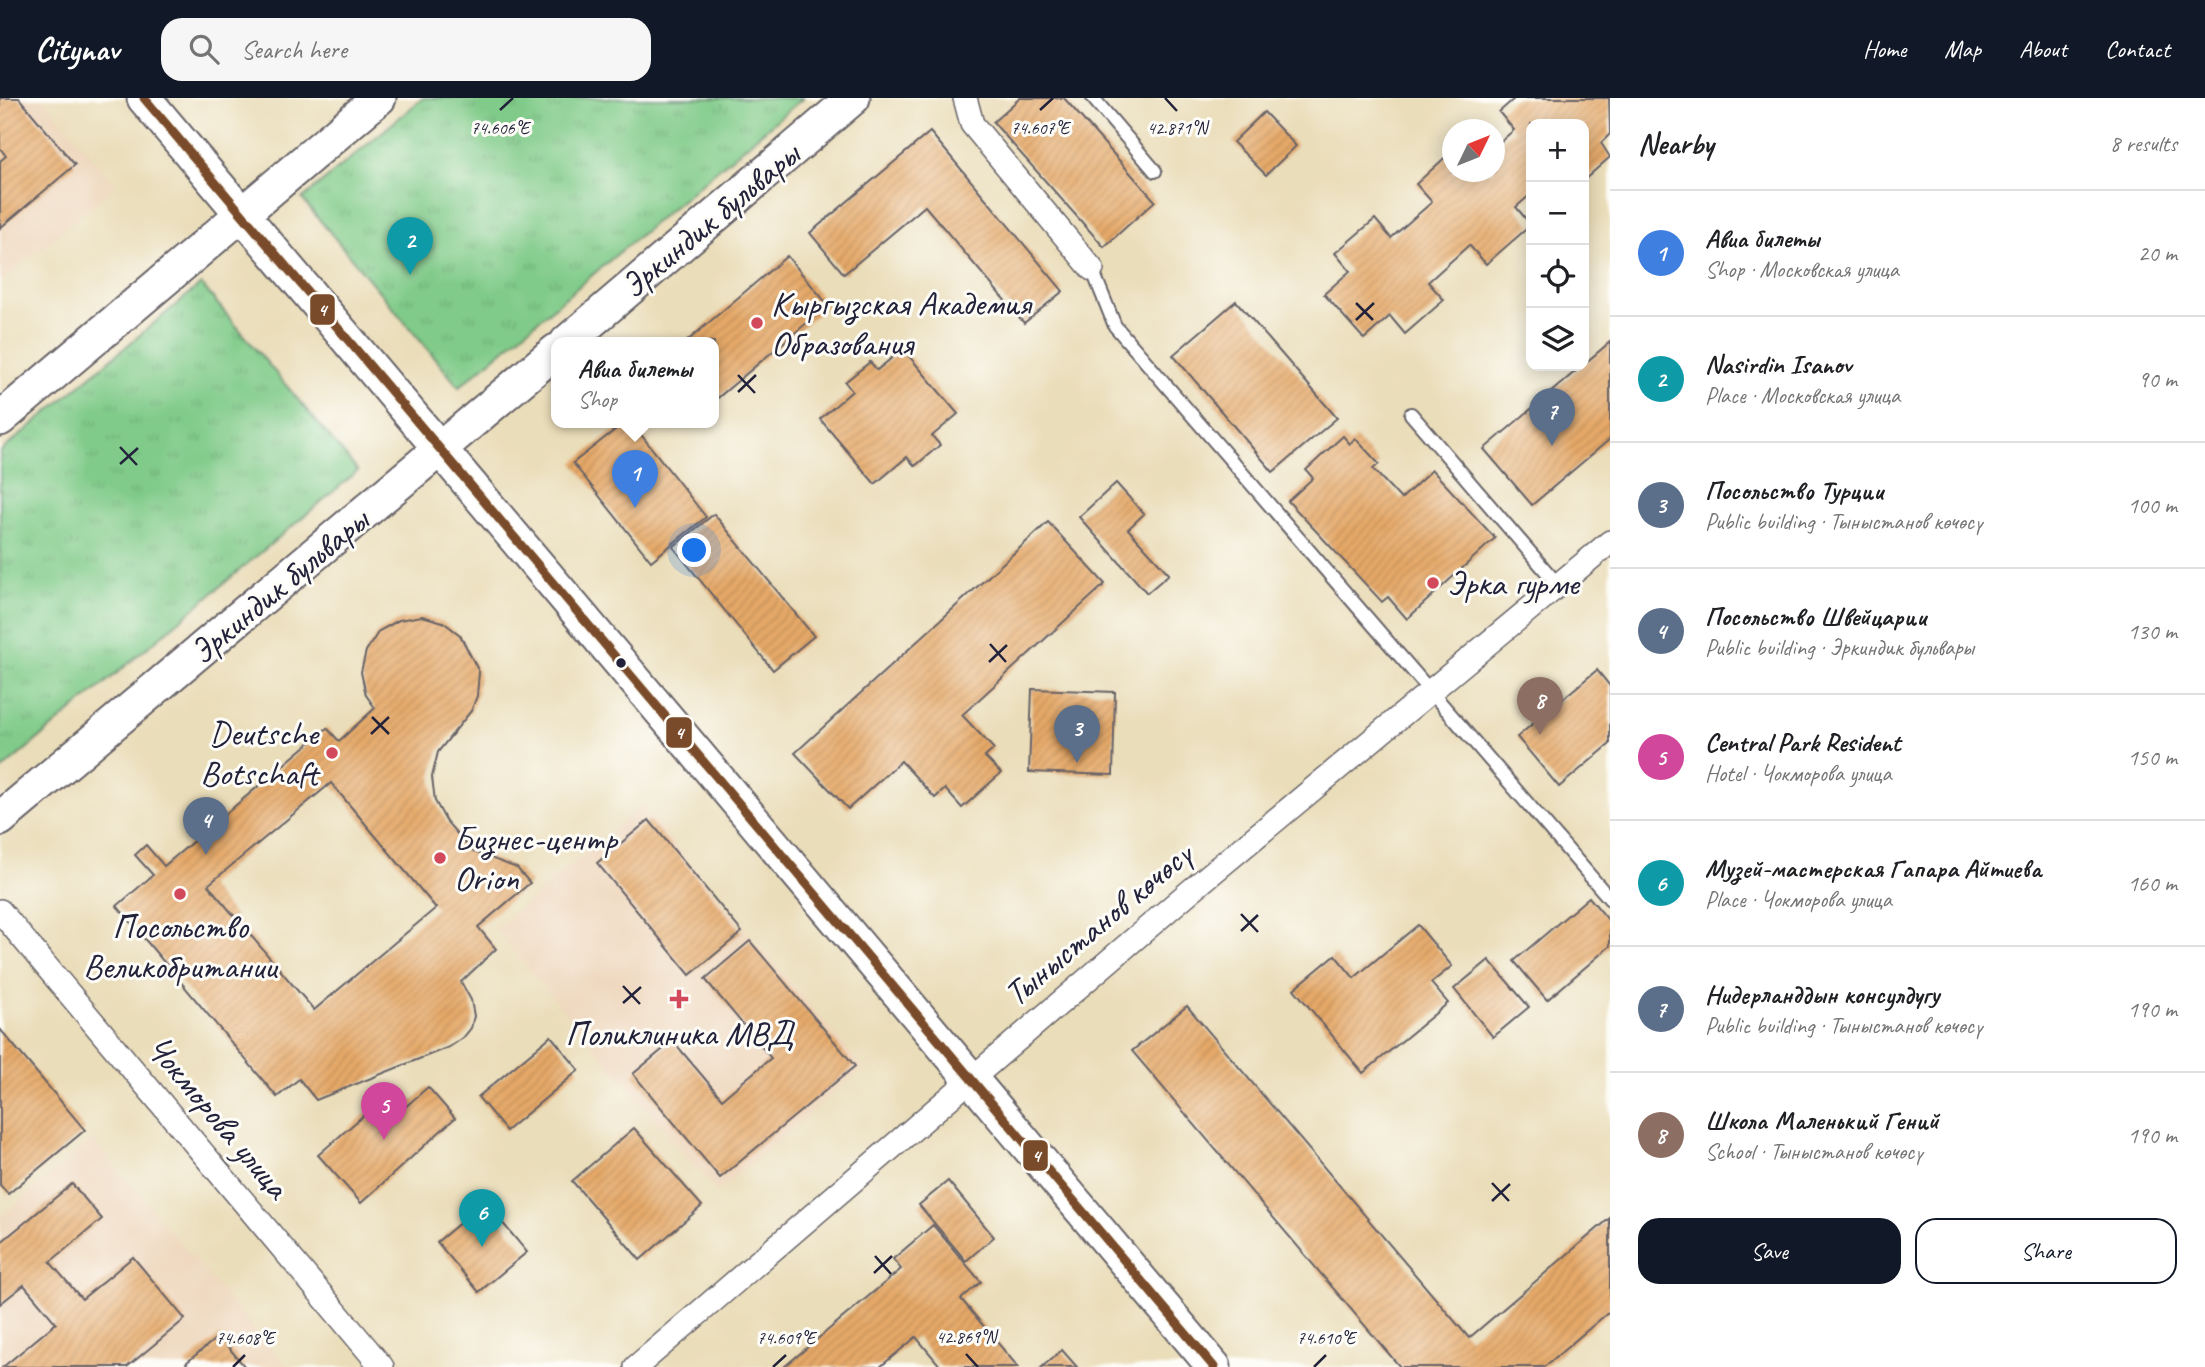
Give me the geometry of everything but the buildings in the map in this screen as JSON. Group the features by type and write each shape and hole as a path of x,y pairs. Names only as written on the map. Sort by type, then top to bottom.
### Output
{"main road":[{"path":"144,98 1214,1367"},
{"path":"0,419 379,98"},
{"name":"Эркиндик бульвары","path":"573,337 853,98"},
{"name":"Эркиндик бульвары","path":"0,819 551,355"}],"street":[{"path":"965,98 972,124 1092,269"},
{"name":"Тыныстанов көчөсү","path":"636,1367 971,1079 1610,542"},
{"name":"Чокморова улица","path":"0,911 382,1367"}],"lane":[{"path":"1093,98 1155,171"},
{"path":"1092,269 1115,326 1610,899"},
{"path":"1410,414 1558,585"}],"shaded area":[{"path":"0,98 43,98 116,186 0,282"},
{"name":"Поликлиника МВД","path":"642,806 863,1068 717,1192 495,929"},
{"path":"92,1140 287,1367 0,1367 0,1218"}],"green space":[{"path":"423,98 803,98 459,387 302,199"},
{"path":"201,284 358,471 0,771 0,452"}],"transit line":[{"name":"4","path":"144,98 1214,1367"}],"place":[{"name":"Nasirdin Isanov","path":"410,275"},
{"name":"Кыргызская Академия Образования","path":"757,323"},
{"name":"Нидерланддын консулдугу","path":"1552,446"},
{"name":"Авиа билеты","path":"635,508"},
{"name":"Эрка гурме","path":"1433,583"},
{"name":"Школа Маленький Гений","path":"1540,735"},
{"name":"Deutsche Botschaft","path":"332,753"},
{"name":"Посольство Турции","path":"1077,763"},
{"name":"Посольство Швейцарии","path":"206,855"},
{"name":"Бизнес-центр Orion","path":"440,858"},
{"name":"Посольство Великобритании","path":"180,894"},
{"name":"Поликлиника МВД","path":"679,999"},
{"name":"Central Park Resident","path":"384,1140"},
{"name":"Музей-мастерская Гапара Айтиева","path":"482,1247"}]}
